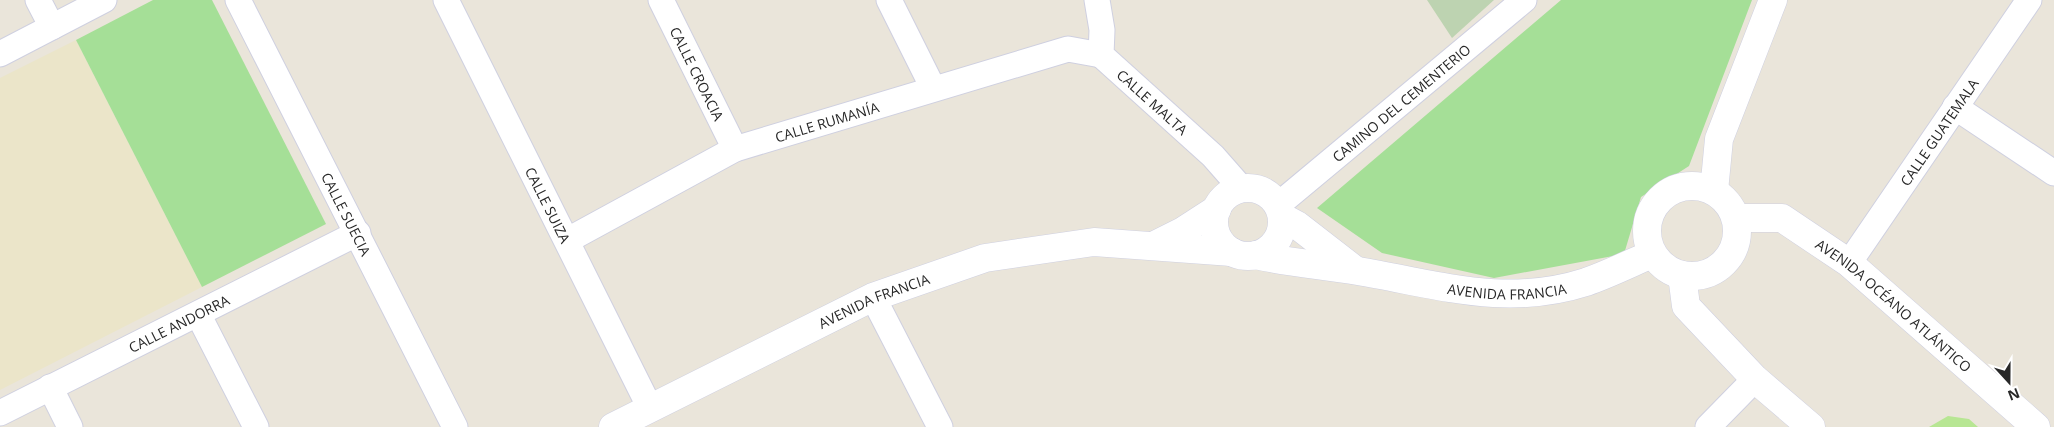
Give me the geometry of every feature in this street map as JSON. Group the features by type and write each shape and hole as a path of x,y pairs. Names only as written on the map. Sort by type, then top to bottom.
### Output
{"street":[{"path":"38,0 52,27"},
{"path":"0,54 104,0"},
{"name":"CALLE SUECIA","path":"238,0 455,427"},
{"name":"CALLE SUIZA","path":"446,0 568,240 650,408"},
{"name":"CALLE CROACIA","path":"661,0 735,149"},
{"path":"889,0 934,88"},
{"path":"1098,0 1102,30 1101,55"},
{"name":"CAMINO DEL CEMENTERIO","path":"1280,211 1524,0"},
{"path":"1714,191 1719,139 1773,0"},
{"name":"CALLE GUATEMALA","path":"1849,263 2029,0"},
{"name":"CALLE RUMANÍA","path":"568,240 735,149 1068,49 1101,55"},
{"name":"CALLE MALTA","path":"1101,55 1213,156 1242,189"},
{"path":"1955,107 2054,173"},
{"path":"1683,186 1701,186 1714,191 1727,203 1736,218 1738,232 1734,246 1727,259 1717,269 1696,276 1682,275 1660,263 1652,254 1646,229 1651,211 1657,201 1670,190 1683,186"},
{"path":"1252,188 1263,191 1280,211 1282,227 1273,244 1244,253 1224,246 1217,233 1214,219 1217,209 1231,192 1252,188"},
{"name":"AVENIDA FRANCIA","path":"1155,245 1183,232 1217,209"},
{"name":"AVENIDA FRANCIA","path":"1280,211 1356,271"},
{"name":"AVENIDA OCÉANO ATLÁNTICO","path":"1736,218 1782,218 1849,263 2036,427"},
{"name":"CALLE ANDORRA","path":"0,413 358,233"},
{"name":"AVENIDA FRANCIA","path":"613,427 873,297 985,258 1094,242 1155,245 1244,253 1474,293 1528,294 1586,282 1652,254"},
{"path":"1682,275 1686,306 1755,379 1811,427"},
{"path":"873,297 940,427"},
{"path":"198,314 256,427"},
{"path":"1708,427 1755,379"},
{"path":"50,388 70,427"}],"shaded area":[{"path":"76,40 202,287 0,390 0,78"}],"green space":[{"path":"153,0 212,0 326,224 202,287 76,40"},
{"path":"1427,0 1494,0 1452,38"},
{"path":"1561,0 1752,0 1689,166 1641,197 1624,254 1494,278 1382,253 1317,208"},
{"path":"1948,416 1969,419 1978,427 1929,427"}]}
